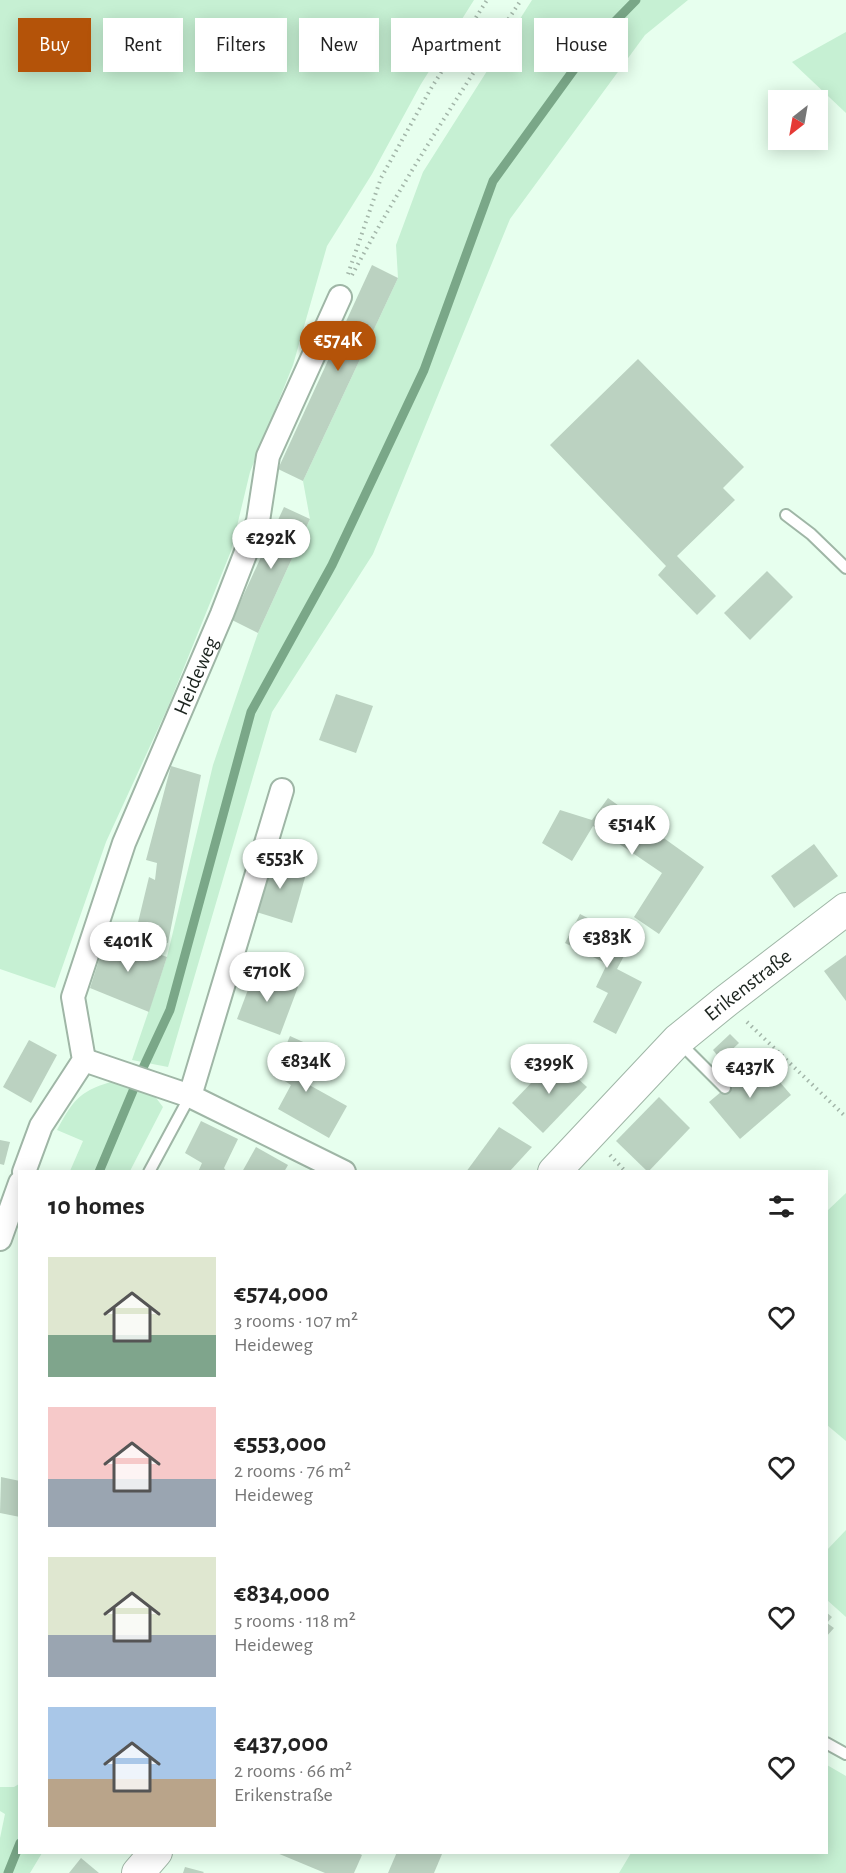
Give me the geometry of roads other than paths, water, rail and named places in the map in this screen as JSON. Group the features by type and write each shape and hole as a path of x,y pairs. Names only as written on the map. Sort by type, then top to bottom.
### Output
{"street":[{"name":"Heideweg","path":"84,1060 73,997 124,843 222,614 258,521 268,456 340,297"},
{"path":"190,1096 282,790"},
{"name":"Erikenstraße","path":"556,1170 678,1041 846,909"},
{"path":"25,1170 41,1126 84,1060 190,1096 340,1170"},
{"path":"0,1239 18,1189"},
{"path":"138,1873 154,1854"}],"lane":[{"path":"786,515 811,534 846,568"},
{"path":"678,1041 725,1088"},
{"path":"150,1170 190,1096"},
{"path":"828,1744 846,1754"}],"waterway":[{"path":"142,1070 170,1010 251,712 332,565 424,370 493,181 591,46 636,0"},
{"path":"100,1170 135,1086"},
{"path":"8,1873 18,1848"}]}
